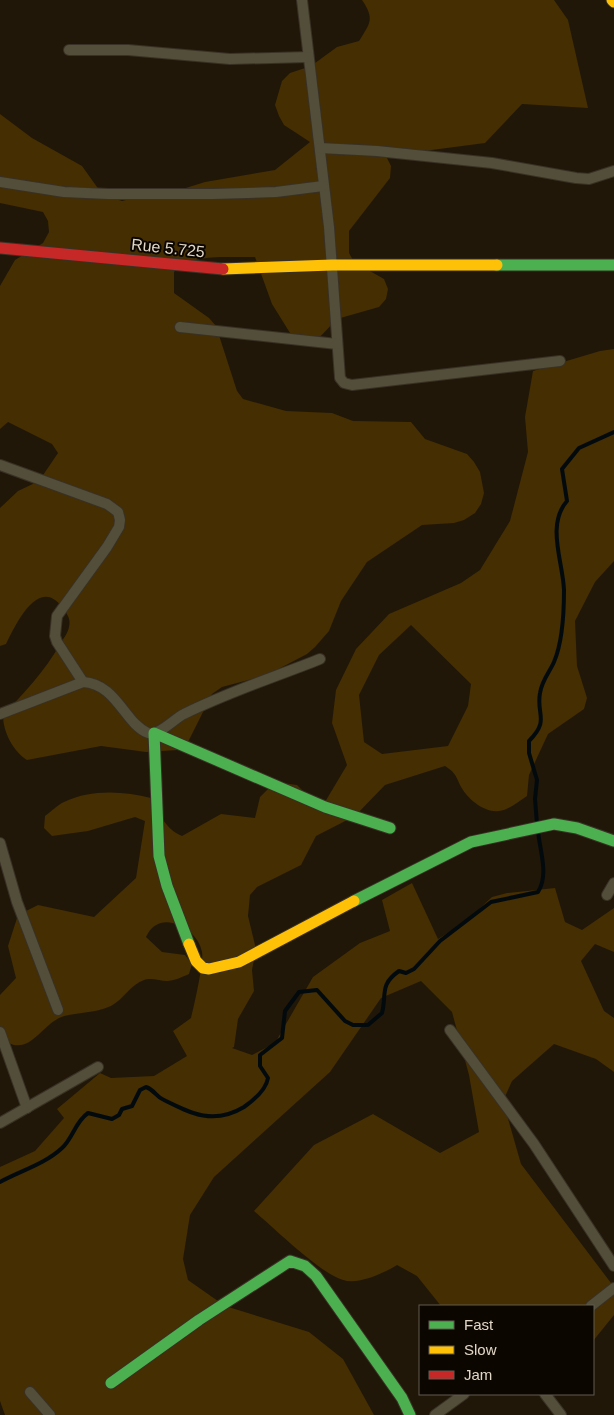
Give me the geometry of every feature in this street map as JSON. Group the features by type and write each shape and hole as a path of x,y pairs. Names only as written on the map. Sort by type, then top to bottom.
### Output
{"street":[{"path":"302,0 332,265 340,378 344,383 352,385 560,361"},
{"path":"69,50 128,50 230,59 308,56"},
{"path":"320,148 377,151 492,163 576,178 589,179 614,171"},
{"path":"0,182 64,192 108,194 276,192 323,186"},
{"name":"Rue 5.725","path":"0,248 154,261 209,269 332,265 614,265"},
{"path":"180,327 337,344"},
{"path":"0,465 107,504 118,512 119,527 107,548 58,616 56,642 83,682"},
{"path":"154,733 184,714 320,659"},
{"path":"0,714 83,682 100,686 148,733 154,733 325,807 390,828"},
{"path":"154,733 160,856 167,886 196,961 202,968 209,969 239,962 323,916 471,842 554,824 577,828 614,841"},
{"path":"0,843 17,902 58,1010"},
{"path":"607,895 614,883"},
{"path":"450,1030 534,1144 614,1266"},
{"path":"0,1032 27,1108"},
{"path":"0,1123 98,1066"},
{"path":"111,1384 170,1339 236,1293 290,1261 297,1261 310,1268 323,1285 402,1398 410,1415"},
{"path":"592,1305 614,1288"},
{"path":"30,1392 50,1415"},
{"path":"435,1415 463,1395"},
{"path":"547,1395 561,1415"}],"shaded area":[{"path":"362,0 554,0 568,20 588,108 522,104 485,143 386,156 391,166 390,178 349,231 349,253 354,262 384,279 388,289 386,299 379,307 337,319 316,341 295,341 272,304 255,257 212,257 191,261 174,272 174,293 209,318 216,326 237,391 243,399 286,411 332,413 353,421 411,422 425,439 467,454 474,462 480,472 484,493 481,504 475,513 464,520 454,523 422,525 367,562 341,601 329,631 315,647 307,654 267,675 222,687 212,694 187,744 178,750 146,752 101,746 27,760 13,746 5,728 3,715 41,673 67,634 69,621 62,607 53,599 44,597 36,600 28,607 6,644 0,646 0,508 18,491 39,481 58,453 52,444 8,422 0,429 0,286 15,260 43,243 49,232 48,221 43,212 0,203 0,114 32,138 82,166 102,194 122,201 154,193 173,192 205,182 275,170 310,142 284,125 279,116 275,105 282,81 290,73 311,66 337,47 359,41 366,30 370,17"},
{"path":"614,349 614,561 595,582 575,621 577,666 587,698 584,709 548,734 529,775 527,796 510,807 494,811 474,802 466,794 455,774 445,766 385,785 355,816 316,836 301,865 257,887 250,895 248,916 256,949 252,970 254,991 238,1019 234,1047 232,1048 252,1055 275,1043 313,977 360,943 390,931 382,900 412,883 438,939 464,923 492,897 507,893 555,888 565,922 582,930 614,908 614,952 595,944 581,961 604,1011 614,1018 614,1072 596,1059 554,1044 512,1081 503,1101 521,1164 614,1287 614,1315 594,1340 594,1305 440,1305 417,1276 397,1265 364,1280 343,1280 310,1260 254,1211 314,1145 373,1114 440,1153 479,1132 469,1075 452,1012 421,981 381,998 330,1072 214,1177 190,1215 183,1259 188,1280 225,1306 309,1332 343,1359 374,1415 5,1415 0,1401 0,1167 35,1151 64,1118 57,1109 100,1073 111,1078 154,1076 187,1056 173,1031 191,1018 202,965 202,952 199,943 193,935 177,924 160,923 152,928 146,937 162,952 185,955 192,964 189,974 170,981 150,979 139,982 111,1006 59,1018 25,1044 10,1044 0,1038 0,995 16,978 8,946 18,915 38,905 94,917 136,878 145,821 135,817 88,831 52,836 44,828 45,816 61,803 85,795 107,792 130,794 151,798 167,825 182,836 221,814 255,818 260,797 275,782 297,785 313,801 325,802 347,765 332,723 336,690 356,649 389,614 461,583 480,570 510,521 528,452 525,417 533,371 600,351","holes":["411,625 471,684 468,706 448,746 382,754 364,742 359,695 379,655"]}],"waterway":[{"path":"537,824 535,799 537,780 529,753 529,741 539,728 541,722 539,701 541,688 557,654 562,626 564,590 557,544 558,521 567,501 562,469 579,448 614,432"},
{"path":"0,1182 55,1154 66,1144 80,1121 88,1113 112,1119 119,1115 122,1109 132,1106 140,1090 146,1087 161,1099 184,1110 203,1116 223,1115 244,1107 265,1087 268,1078 260,1066 260,1055 282,1038 285,1011 299,992 317,990 345,1021 353,1025 368,1025 382,1013 386,985 399,971 406,973 414,969 440,941 491,902 538,892 543,878 543,863 538,831"}],"traffic: fast":[{"path":"497,265 614,265"},
{"path":"189,944 167,886 159,856 154,733 325,807 390,828"},
{"path":"354,901 471,842 554,824 577,828 614,841"},
{"path":"111,1383 199,1320 290,1261 305,1266 316,1276 402,1398 410,1415"}],"traffic: slow":[{"path":"223,269 332,265 497,265"},
{"path":"189,944 196,961 203,968 209,969 239,962 354,901"}],"traffic: jam":[{"path":"0,248 223,269"}]}
